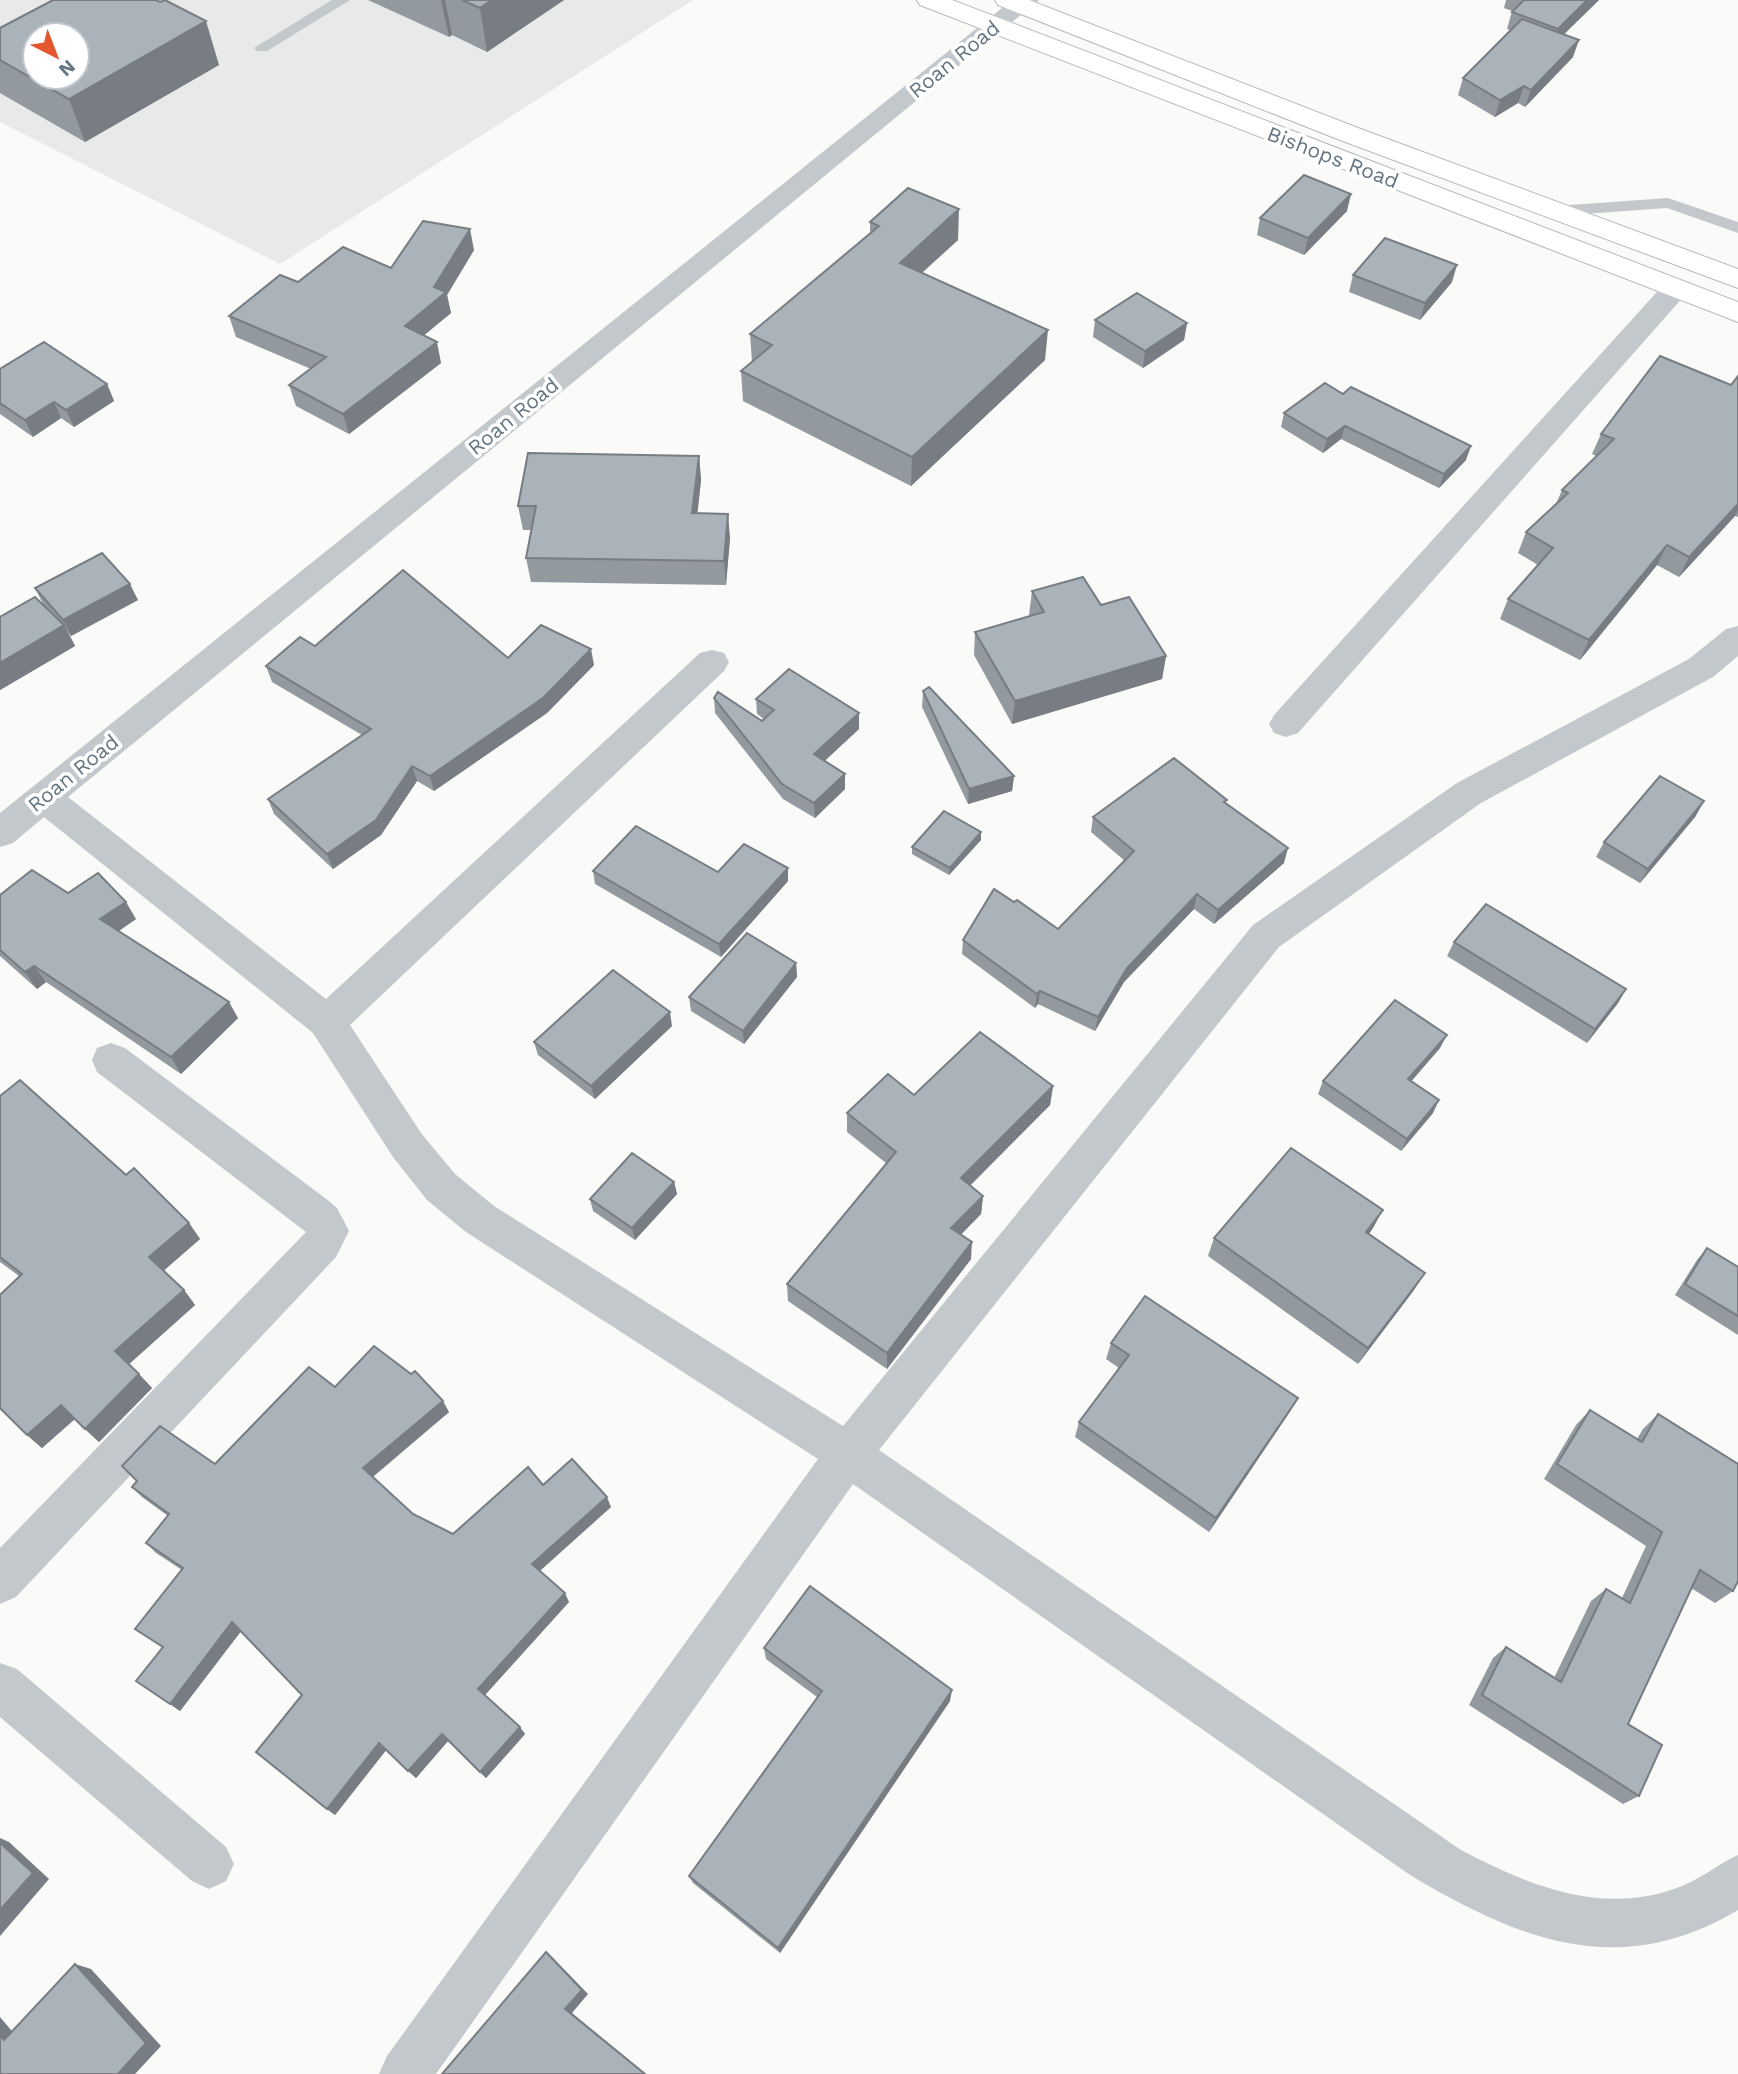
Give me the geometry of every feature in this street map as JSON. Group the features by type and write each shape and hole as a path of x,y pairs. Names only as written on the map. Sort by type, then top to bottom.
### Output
{"main road":[{"name":"Bishops Road","path":"929,0 1012,8 1738,279"},
{"name":"Bishops Road","path":"1012,8 1675,289 1738,313"}],"street":[{"name":"Roan Road","path":"0,833 1012,8"},
{"path":"1286,724 1675,289"},
{"path":"405,2074 848,1454 1266,936 1469,793 1701,668 1738,638"},
{"path":"327,1023 712,662"},
{"path":"43,797 327,1023 407,1145 441,1187 480,1219 848,1454 1455,1875 1548,1912 1597,1924 1658,1919 1715,1899 1738,1880"},
{"path":"0,1581 321,1244 328,1231 315,1213 110,1060"},
{"path":"0,1686 209,1864"}],"lane":[{"path":"262,48 343,0"},
{"path":"1556,211 1668,203 1738,228"}],"shaded area":[{"path":"0,0 71,0 36,21 21,21 21,30 0,42"},
{"path":"94,0 693,0 280,264 0,122 0,56 21,43 21,91 91,91 91,21 59,21"}],"building":[{"path":"53,0 165,0 206,21 91,86 91,21 21,21 21,72 0,60 0,28"},
{"path":"462,0 492,0 480,8"},
{"path":"1524,0 1587,0 1558,29 1512,12"},
{"path":"1522,19 1579,40 1531,90 1524,86 1500,100 1463,78"},
{"path":"55,91 83,91 69,99"},
{"path":"1304,175 1351,194 1308,238 1260,218"},
{"path":"908,188 959,209 900,263 1048,330 912,457 741,371 772,345 750,334 879,226 870,222"},
{"path":"423,221 470,229 434,287 446,292 405,326 437,342 343,414 289,385 326,357 229,316 280,275 298,282 343,247 391,268"},
{"path":"1385,238 1457,265 1425,303 1353,275"},
{"path":"1137,293 1187,323 1145,351 1095,320"},
{"path":"44,342 107,384 66,410 54,402 25,420 0,403 0,369"},
{"path":"1660,356 1731,385 1738,376 1738,504 1689,557 1667,545 1589,640 1508,599 1553,548 1526,532 1568,493 1562,490 1614,439 1601,434"},
{"path":"1325,383 1343,394 1351,387 1471,446 1444,474 1345,426 1327,439 1284,413"},
{"path":"528,453 699,456 692,513 728,514 724,561 526,558 536,506 518,506"},
{"path":"102,553 130,584 63,620 35,588"},
{"path":"403,570 508,658 541,625 591,649 543,698 430,776 412,766 376,820 327,854 268,799 371,729 266,666 300,637 315,646"},
{"path":"1083,577 1101,605 1129,597 1166,656 1015,701 975,632 1044,612 1032,591"},
{"path":"35,597 64,625 0,663 0,617"},
{"path":"789,669 859,713 814,754 845,774 814,803 782,784 714,698 718,692 762,721 774,710 756,699"},
{"path":"929,687 1014,776 969,789 923,691"},
{"path":"1174,758 1227,800 1224,802 1288,848 1218,910 1197,894 1127,968 1098,1017 1040,991 1037,994 963,940 994,889 1014,902 1017,900 1058,929 1134,851 1093,817"},
{"path":"1660,776 1704,801 1648,869 1604,842"},
{"path":"944,811 981,832 950,868 912,847"},
{"path":"636,826 718,872 744,844 788,868 719,944 593,871"},
{"path":"32,870 68,893 98,873 126,902 100,919 229,1002 171,1057 34,966 25,972 0,950 0,895"},
{"path":"1486,904 1626,989 1595,1029 1454,942"},
{"path":"747,933 796,963 743,1031 689,997"},
{"path":"613,970 670,1012 591,1086 534,1042"},
{"path":"1395,1000 1447,1035 1408,1079 1439,1100 1407,1139 1323,1081"},
{"path":"980,1032 1053,1086 961,1178 983,1196 951,1228 972,1242 887,1353 787,1284 896,1152 847,1113 888,1074 914,1095"},
{"path":"20,1080 126,1175 134,1168 189,1223 149,1257 184,1290 115,1351 139,1374 85,1429 61,1405 27,1435 0,1408 0,1295 22,1274 0,1257 0,1096"},
{"path":"1291,1148 1383,1210 1366,1232 1425,1273 1368,1348 1214,1238"},
{"path":"632,1153 674,1182 632,1228 590,1199"},
{"path":"1707,1248 1738,1267 1738,1316 1685,1284"},
{"path":"1145,1296 1298,1398 1216,1518 1079,1422 1129,1355 1111,1343"},
{"path":"374,1346 411,1374 415,1371 443,1401 363,1468 413,1514 453,1534 528,1467 543,1485 572,1459 607,1497 532,1564 565,1593 478,1689 520,1727 480,1772 442,1734 408,1771 379,1743 327,1809 256,1752 302,1695 232,1622 170,1704 136,1681 163,1647 135,1629 183,1568 146,1543 169,1514 132,1487 137,1481 122,1466 160,1426 215,1464 309,1367 335,1387"},
{"path":"1590,1410 1642,1442 1658,1414 1738,1464 1738,1581 1733,1591 1700,1570 1628,1724 1662,1745 1639,1796 1482,1695 1506,1647 1561,1682 1606,1589 1630,1603 1662,1532 1557,1464"},
{"path":"810,1586 952,1690 778,1948 689,1876 822,1691 764,1648"},
{"path":"0,1843 33,1873 0,1910"},
{"path":"546,1952 582,1990 565,2009 645,2074 442,2074"},
{"path":"75,1964 146,2043 118,2074 0,2074 0,2035 4,2040"}]}
